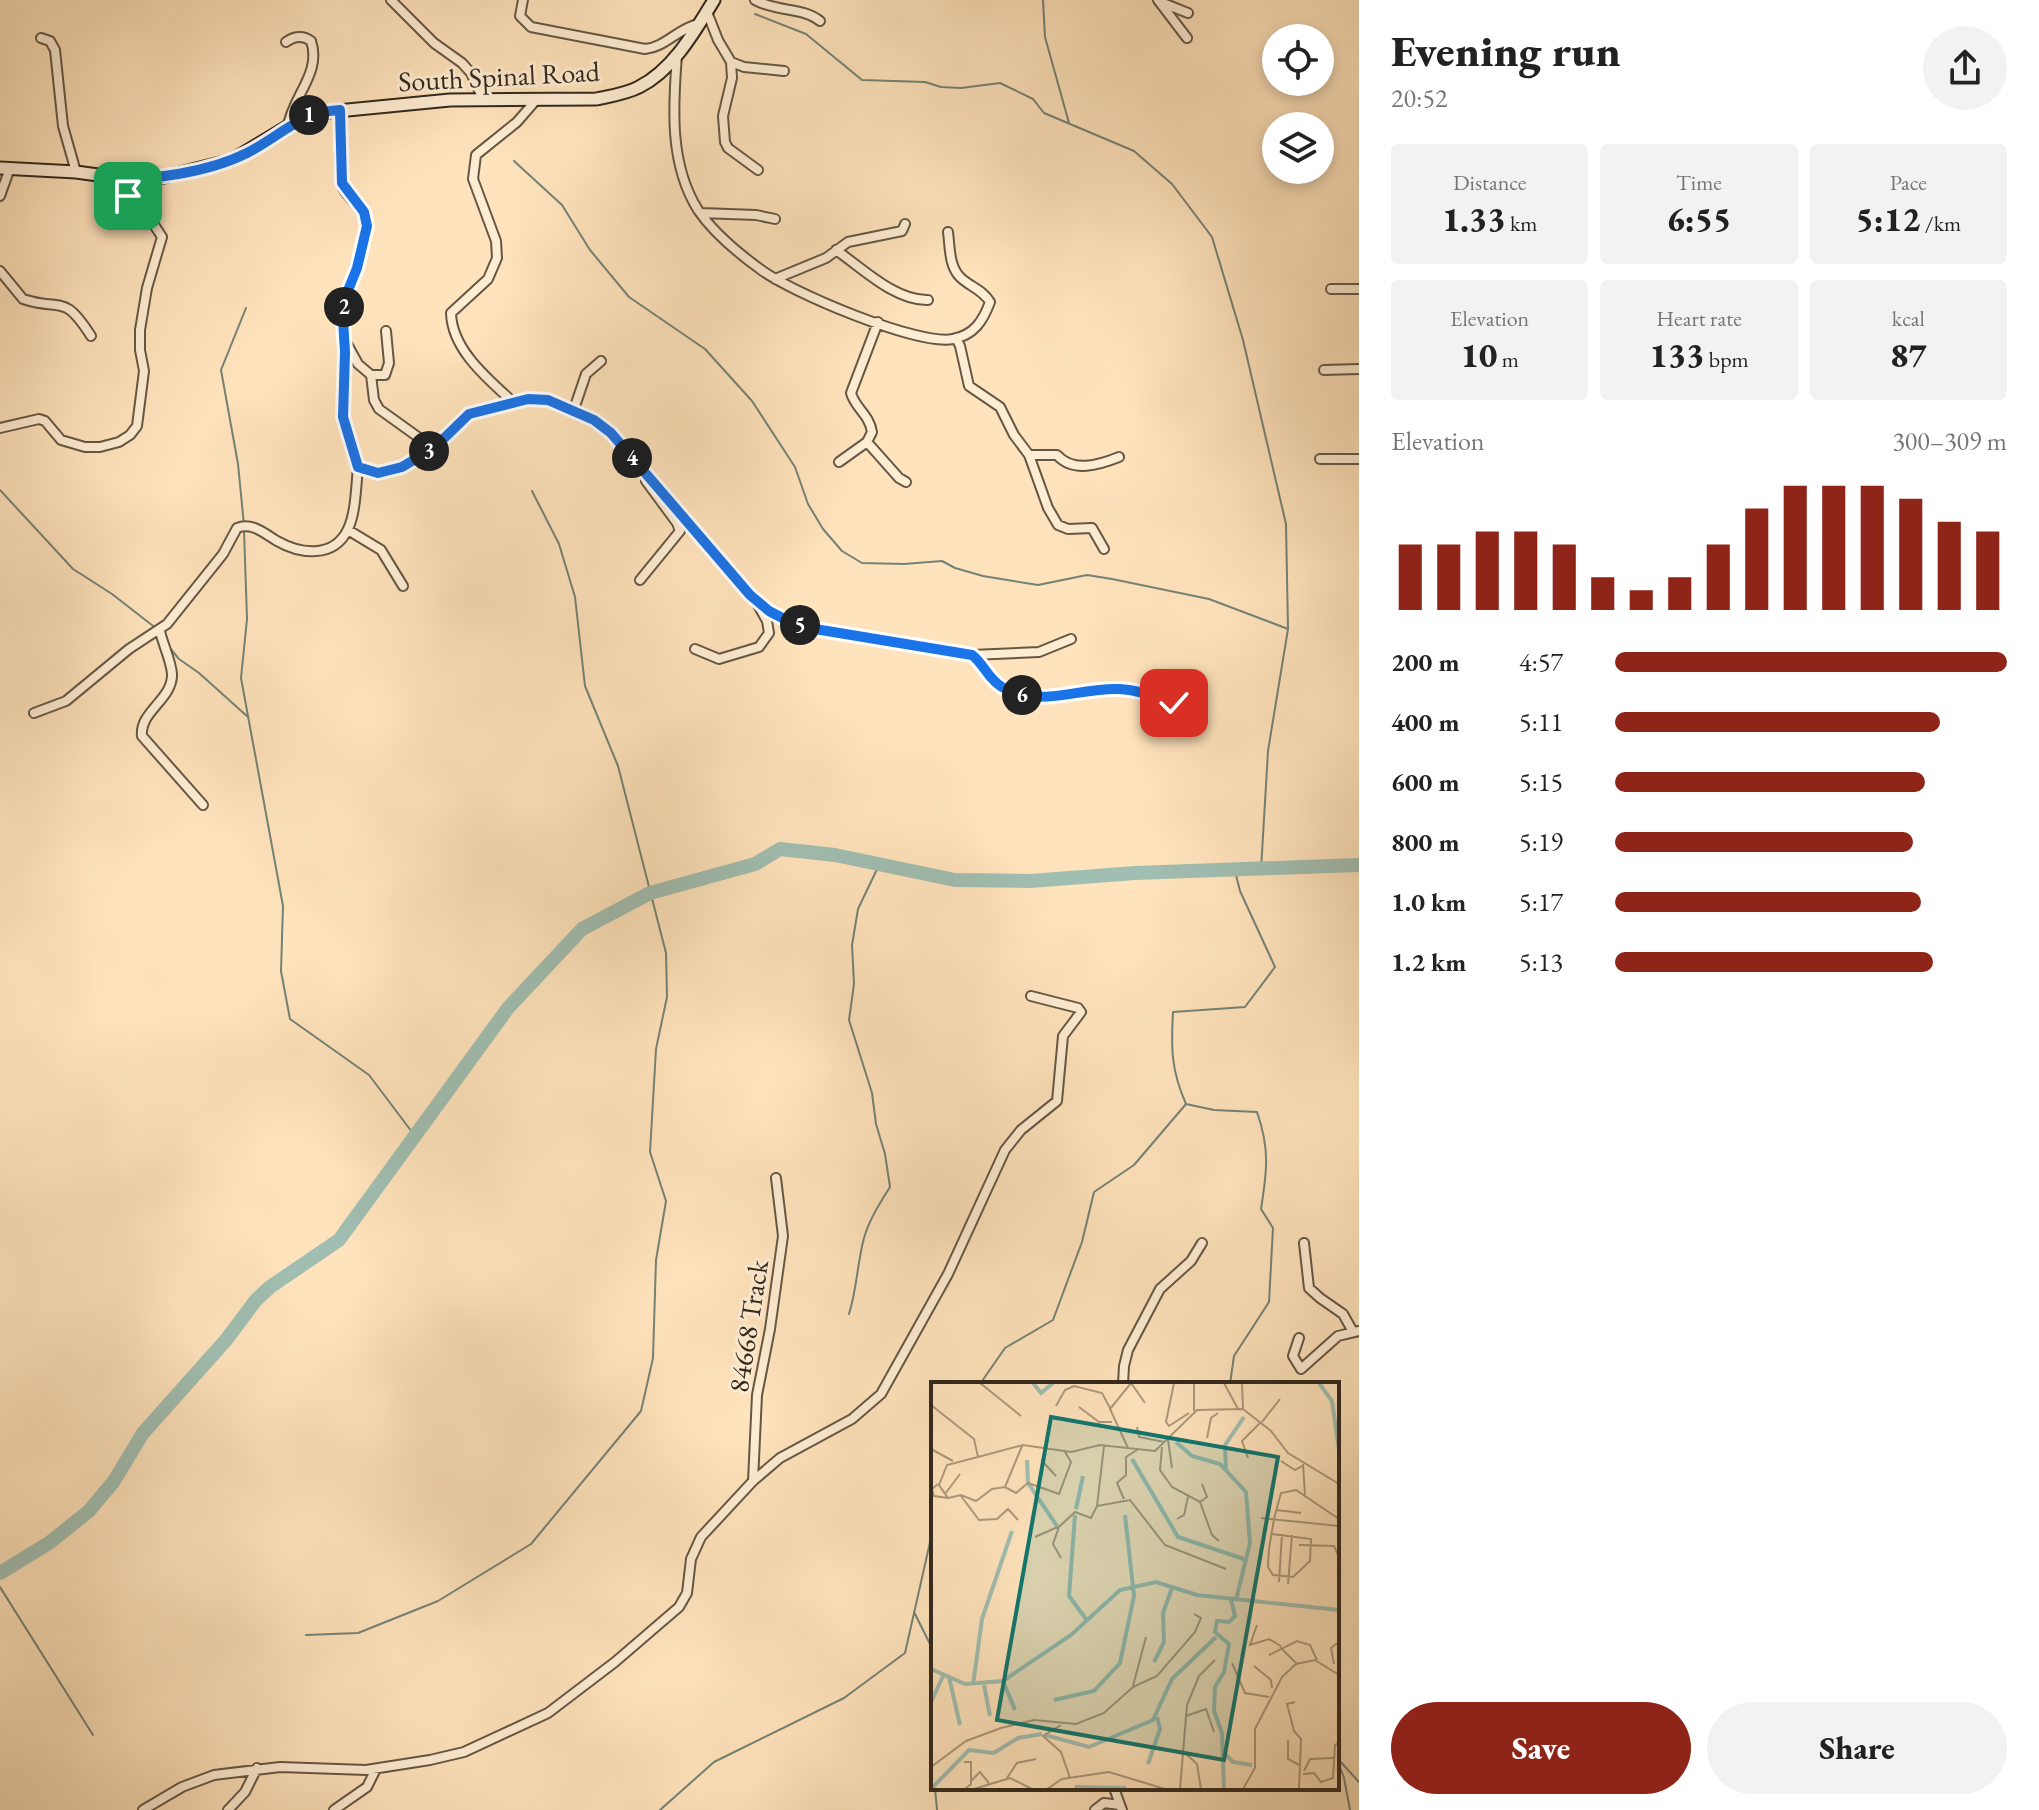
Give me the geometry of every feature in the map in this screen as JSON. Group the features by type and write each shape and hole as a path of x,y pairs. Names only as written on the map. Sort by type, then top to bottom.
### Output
{"street":[{"path":"391,0 434,43 462,63 471,73 483,99"},
{"path":"523,0 521,19 531,27 645,49 654,48 683,29 699,24"},
{"name":"South Spinal Road","path":"5,168 76,172 109,178 156,179 232,160 288,126 317,113 416,102 596,99 619,94 639,88 677,54 714,0"},
{"path":"755,0 820,21"},
{"path":"1160,2 1188,13"},
{"path":"1160,2 1187,38"},
{"path":"707,12 731,62 732,78 723,116 725,142 728,148 758,170"},
{"path":"286,42 294,37 305,37 311,41 314,51 306,86 291,109 288,126"},
{"path":"41,38 50,41 55,50 63,126 76,172"},
{"path":"677,54 673,105 682,176 701,213 724,239 758,268 775,279 878,322 920,336 941,340 956,338 978,327 990,302 984,293 958,276 951,259 948,232"},
{"path":"731,62 744,67 784,71"},
{"path":"513,402 479,371 452,325 451,313 479,290 497,262 496,241 473,179 476,155 517,122 537,99"},
{"path":"34,713 66,701 129,649 160,631 213,568 237,528 249,526 286,545 312,552 335,544 348,530 358,467 343,417 345,298 357,268 367,226 364,212 342,183 340,110"},
{"path":"0,196 5,168"},
{"path":"0,428 39,419 45,421 61,440 85,447 100,447 119,442 137,426 144,371 140,330 147,288 162,237 147,214 109,178"},
{"path":"701,213 756,215 775,219"},
{"path":"775,279 803,269 856,238 898,233 905,224"},
{"path":"836,250 882,283 912,298 928,300"},
{"path":"0,271 23,299 64,306 79,318 91,336"},
{"path":"1331,289 1359,289"},
{"path":"839,462 867,442 872,432 866,414 851,393 878,322"},
{"path":"345,339 358,364 371,375 385,375 389,369 386,331"},
{"path":"956,338 969,386 1000,407 1014,435 1029,455 1054,520 1068,529 1092,528 1104,549"},
{"path":"573,412 586,374 601,361"},
{"path":"1324,370 1359,369"},
{"path":"371,375 374,400 379,409 418,437"},
{"path":"358,467 378,473 402,467 435,447 469,414 528,399 548,400 602,426 677,507 731,575 780,617 809,628 972,655 1039,652 1071,639"},
{"path":"867,442 906,482"},
{"path":"1029,455 1057,455 1066,464 1075,466 1101,464 1119,457"},
{"path":"1320,459 1359,459"},
{"path":"636,463 680,528 679,535 640,580"},
{"path":"348,530 381,550 403,586"},
{"path":"695,649 719,659 759,647 769,633 757,600"},
{"path":"160,631 172,674 171,684 143,724 142,736 203,805"},
{"path":"972,655 999,685 1024,696 1058,697 1117,689 1150,694 1174,703"},
{"path":"143,1810 194,1781 257,1768 376,1769 464,1752 537,1719 579,1691 679,1607 687,1593 691,1559 701,1537 753,1481 780,1458 852,1419 881,1394 948,1274 1005,1150 1021,1130 1057,1101 1061,1046 1068,1029 1081,1012 1078,1008 1031,996"},
{"name":"84668 Track","path":"753,1481 757,1395 783,1236 776,1178"},
{"path":"1123,1382 1128,1350 1160,1289 1191,1261 1202,1243"},
{"path":"1299,1338 1293,1356 1301,1369 1331,1340 1355,1331 1343,1314 1309,1288 1304,1243"},
{"path":"228,1810 245,1792 257,1768"},
{"path":"334,1810 367,1787 376,1769"},
{"path":"1095,1810 1104,1803 1121,1807"}],"waterway":[{"path":"1043,0 1045,37 1069,123"},
{"path":"755,14 806,34 862,80 925,82 961,88 1000,83 1033,99 1044,113 1134,151 1172,184 1212,237 1243,340 1286,524 1288,629 1268,751 1261,870"},
{"path":"514,161 562,205 590,250 629,297 705,349 752,401 795,467 808,504 823,529 842,551 862,563 942,561 983,576 1038,585 1087,575 1112,579 1209,599 1288,629"},
{"path":"244,525 238,464 221,370 246,308"},
{"path":"0,490 73,569 157,629"},
{"path":"306,1635 358,1633 438,1601 531,1544 641,1411 653,1358 656,1260 666,1201 650,1152 656,1049 667,997 666,953 618,766 585,686 575,597 559,544 532,491"},
{"path":"244,531 247,619 241,678 283,906 281,971 290,1019 369,1075 415,1136"},
{"path":"169,647 248,717"},
{"path":"0,1573 49,1543 89,1511 114,1481 143,1433 226,1340 256,1300 339,1240 508,1008 582,929 650,893 755,864 780,849 835,855 955,880 1030,881 1135,873 1359,865"},
{"path":"849,1314 866,1231 890,1187 872,1093 849,1020 854,984 852,945 858,909 879,865"},
{"path":"1230,1382 1234,1356 1269,1302 1273,1228 1261,1209 1266,1171 1264,1137 1257,1112 1214,1110 1186,1104 1175,1069 1172,1037 1173,1012 1245,1007 1275,967 1240,891 1235,871"},
{"path":"981,1382 1005,1348 1053,1320 1082,1242 1094,1192 1134,1165 1186,1104"},
{"path":"660,1810 714,1762 844,1698 905,1653 931,1538"},
{"path":"0,1587 93,1735"},
{"path":"914,1612 931,1646"},
{"path":"931,1757 931,1765"},
{"path":"1339,1760 1359,1782"},
{"path":"1339,1764 1350,1810"},
{"path":"935,1790 937,1810"}],"route":[{"path":"128,196 109,178 156,179 232,160 305,116 340,110 342,183 364,212 367,226 357,268 345,298 343,320 343,417 358,467 372,473 389,472 420,458 469,414 528,399 548,400 594,420 611,433 750,595 769,611 794,624 928,650 972,655 991,679 1009,691 1024,696 1058,697 1117,689 1150,694 1174,703"}]}
